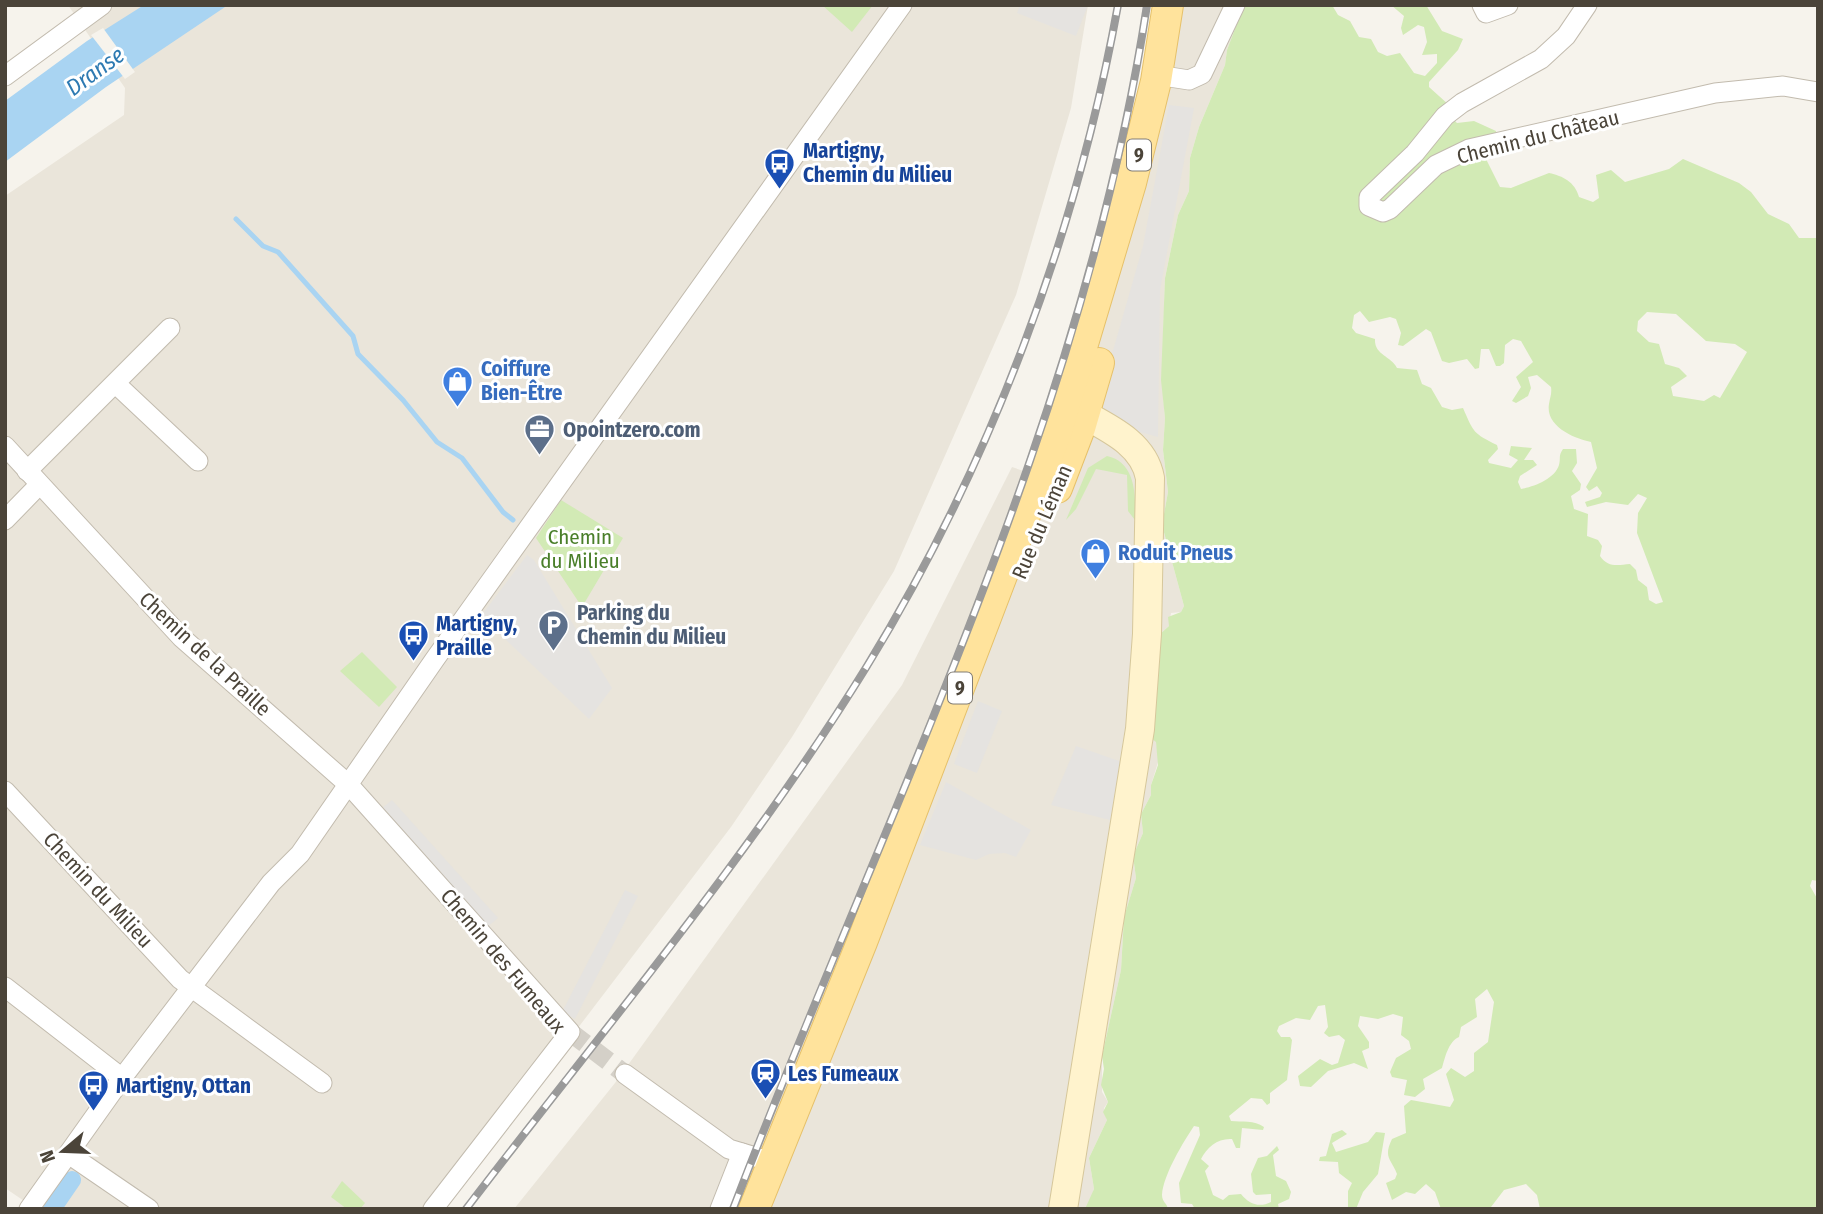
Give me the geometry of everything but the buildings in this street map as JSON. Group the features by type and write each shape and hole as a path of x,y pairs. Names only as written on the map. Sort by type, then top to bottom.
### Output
{"main road":[{"name":"Rue du Léman","path":"754,1209 1070,424 1138,211 1151,140 1168,5"}],"street":[{"path":"29,1209 121,1079 271,883 300,854 902,5"},
{"path":"1157,78 1189,80 1202,74 1235,5"},
{"path":"1482,5 1486,13 1508,5"},
{"name":"Chemin du Château","path":"1587,5 1566,36 1541,59 1462,103 1445,116 1415,153 1369,197 1370,206 1382,212 1390,209 1436,165 1469,149 1715,93 1783,86 1818,92"},
{"path":"5,76 100,6"},
{"path":"5,520 33,478 116,384 170,328"},
{"path":"116,384 198,461"},
{"path":"1063,1209 1140,729 1147,634 1149,488 1144,466 1134,454 1070,424"},
{"name":"Chemin de la Praille","path":"5,446 181,637 349,785"},
{"name":"Chemin des Fumeaux","path":"349,785 570,1032 433,1209"},
{"name":"Chemin du Milieu","path":"5,791 180,979 322,1083"},
{"path":"5,987 121,1079"},
{"path":"625,1074 729,1149 772,1162"},
{"path":"720,1209 742,1153"},
{"path":"69,1155 149,1209"}],"shaded area":[{"path":"68,5 1088,5 1071,108 1016,295 894,571 792,737 731,827 440,1209 36,1209 5,1188 5,196 124,115 125,88"},
{"path":"1020,5 1088,5 1076,36 1017,13"},
{"path":"1153,5 1244,5 1190,158 1189,191 1178,215 1165,278 1162,380 1165,418 1163,450 1168,492 1162,525 1184,606 1181,612 1171,613 1169,626 1160,634 1156,742 1159,759 1151,785 1151,795 1141,814 1143,833 1133,856 1136,878 1124,917 1121,970 1102,1056 1102,1092 1108,1102 1104,1108 1107,1120 1089,1158 1094,1189 1091,1199 1085,1209 514,1209 615,1083 902,685 1012,467 1035,475 1084,329 1144,78"},
{"path":"1169,105 1194,108 1160,290 1158,437 1112,424 1103,412 1100,396 1143,246"},
{"name":"Parking du Chemin du Milieu","path":"527,555 534,560 612,688 589,719 481,616"},
{"path":"978,701 1002,711 977,773 954,764"},
{"path":"1076,746 1122,762 1114,821 1051,805"},
{"path":"946,782 1031,830 1016,857 1005,853 989,854 976,860 920,845"},
{"path":"392,800 498,918 486,928 381,809"},
{"path":"625,890 638,896 575,1019 562,1012"}],"green space":[{"path":"822,5 873,5 852,32"},
{"path":"1244,5 1332,5 1338,15 1350,21 1359,37 1371,39 1378,52 1387,56 1400,53 1414,73 1425,76 1437,63 1437,54 1422,55 1427,42 1424,27 1418,25 1403,35 1401,28 1404,16 1391,5 1426,5 1442,31 1463,39 1458,50 1429,82 1429,87 1449,105 1447,113 1457,123 1474,121 1496,131 1496,136 1481,149 1500,187 1511,188 1549,173 1568,180 1579,197 1593,202 1599,198 1596,175 1611,170 1625,182 1669,169 1683,159 1739,183 1751,192 1768,214 1789,224 1799,238 1818,238 1818,881 1812,880 1810,886 1818,900 1818,1209 1540,1209 1537,1195 1526,1184 1504,1190 1491,1207 1441,1209 1435,1192 1426,1184 1415,1194 1406,1192 1392,1200 1386,1183 1395,1179 1397,1174 1388,1150 1392,1139 1406,1133 1404,1106 1411,1100 1450,1107 1454,1100 1446,1074 1451,1068 1465,1077 1474,1071 1474,1053 1488,1042 1494,1002 1487,989 1475,999 1477,1017 1461,1027 1459,1037 1450,1046 1442,1068 1423,1079 1425,1089 1415,1097 1404,1095 1407,1080 1392,1077 1390,1072 1396,1058 1411,1049 1409,1041 1401,1035 1403,1017 1393,1014 1378,1019 1360,1016 1358,1026 1369,1042 1369,1048 1362,1051 1368,1069 1354,1063 1328,1071 1311,1087 1300,1086 1298,1076 1320,1059 1332,1065 1338,1063 1345,1040 1339,1035 1329,1037 1324,1033 1328,1027 1325,1005 1318,1006 1310,1020 1296,1018 1279,1026 1277,1031 1281,1037 1290,1037 1292,1040 1287,1080 1270,1093 1270,1103 1267,1105 1262,1099 1251,1098 1229,1116 1231,1121 1256,1123 1264,1127 1263,1130 1242,1128 1240,1148 1236,1148 1232,1139 1222,1140 1210,1147 1201,1159 1209,1166 1205,1171 1213,1195 1223,1200 1229,1195 1241,1194 1251,1203 1262,1205 1271,1202 1271,1194 1256,1195 1253,1192 1251,1174 1258,1158 1267,1156 1277,1146 1279,1150 1273,1155 1276,1176 1286,1181 1291,1192 1289,1199 1278,1204 1279,1209 1195,1209 1192,1204 1181,1203 1179,1183 1200,1135 1199,1127 1194,1126 1163,1187 1162,1195 1168,1209 1085,1209 1094,1189 1089,1158 1107,1120 1103,1112 1108,1102 1101,1085 1104,1069 1102,1056 1121,970 1124,917 1136,878 1133,856 1143,833 1141,814 1151,795 1151,785 1158,765 1156,742 1151,738 1160,634 1169,626 1168,617 1181,612 1184,606 1162,525 1168,492 1163,450 1165,418 1161,380 1165,278 1178,215 1189,191 1190,158 1199,127 1225,65 1227,50","holes":["1360,311 1369,322 1390,317 1396,319 1401,333 1398,345 1403,346 1426,329 1431,332 1442,361 1449,363 1467,359 1475,369 1479,368 1481,349 1489,349 1496,366 1500,366 1504,363 1505,345 1513,339 1521,341 1533,362 1516,377 1521,387 1512,401 1516,403 1528,396 1531,388 1528,377 1537,375 1551,387 1549,412 1552,419 1563,431 1591,442 1597,468 1586,487 1589,491 1597,486 1602,493 1600,497 1585,502 1587,507 1606,502 1628,505 1638,494 1647,498 1638,513 1637,533 1663,602 1656,604 1649,600 1647,587 1638,580 1636,570 1630,564 1614,565 1606,562 1600,556 1602,546 1598,540 1587,536 1588,514 1574,509 1571,496 1580,490 1581,484 1572,471 1577,463 1576,449 1563,449 1559,465 1553,474 1537,484 1521,489 1518,482 1520,476 1537,465 1533,460 1524,460 1532,448 1511,446 1509,455 1518,460 1511,468 1489,463 1488,460 1498,449 1497,445 1475,431 1463,408 1452,410 1442,407 1431,388 1422,384 1417,370 1397,368 1377,349 1375,339 1356,333 1352,328 1354,315","1647,312 1676,314 1706,341 1735,344 1747,352 1720,398 1714,395 1704,401 1673,396 1671,387 1687,376 1679,368 1665,364 1659,344 1649,342 1637,331 1638,321"]},
{"path":"1107,456 1117,459 1129,473 1134,491 1135,520 1128,511 1127,475 1096,469 1076,509 1066,520 1088,468"},
{"name":"Chemin du Milieu","path":"561,500 623,538 582,607 536,538"},
{"path":"362,652 397,687 379,707 340,671"},
{"path":"1342,1130 1347,1134 1332,1143 1336,1152 1368,1142 1376,1132 1385,1133 1378,1174 1363,1192 1356,1209 1338,1209 1348,1207 1348,1191 1352,1183 1339,1173 1338,1162 1319,1161 1320,1157 1326,1156 1332,1134"},
{"path":"342,1181 365,1203 360,1209 347,1209 331,1197"}],"water":[{"name":"Dranse","path":"144,5 228,5 106,87 5,162 5,101 87,41"}],"pier":[{"path":"103,28 135,72 125,79 91,35"}],"waterway":[{"path":"236,219 263,246 278,252 353,336 358,354 403,400 437,442 462,458 503,512 513,520"},
{"path":"52,1209 72,1180"}],"tunnel":[{"path":"570,1032 625,1074"}],"railway":[{"path":"466,1209 674,942 774,806 867,666 911,589 952,511 989,430 1053,263 1100,92 1118,5"},
{"path":"733,1209 973,617 1028,467 1077,316 1117,162 1147,5"}],"place":[{"name":"Martigny, Chemin du Milieu","path":"780,190"},
{"name":"Coiffure Bien-Être","path":"458,408"},
{"name":"Opointzero.com","path":"540,457"},
{"name":"Roduit Pneus","path":"1095,580"},
{"name":"Parking du Chemin du Milieu","path":"554,652"},
{"name":"Martigny, Praille","path":"413,663"},
{"name":"Les Fumeaux","path":"765,1101"},
{"name":"Martigny, Ottan","path":"93,1113"}]}
